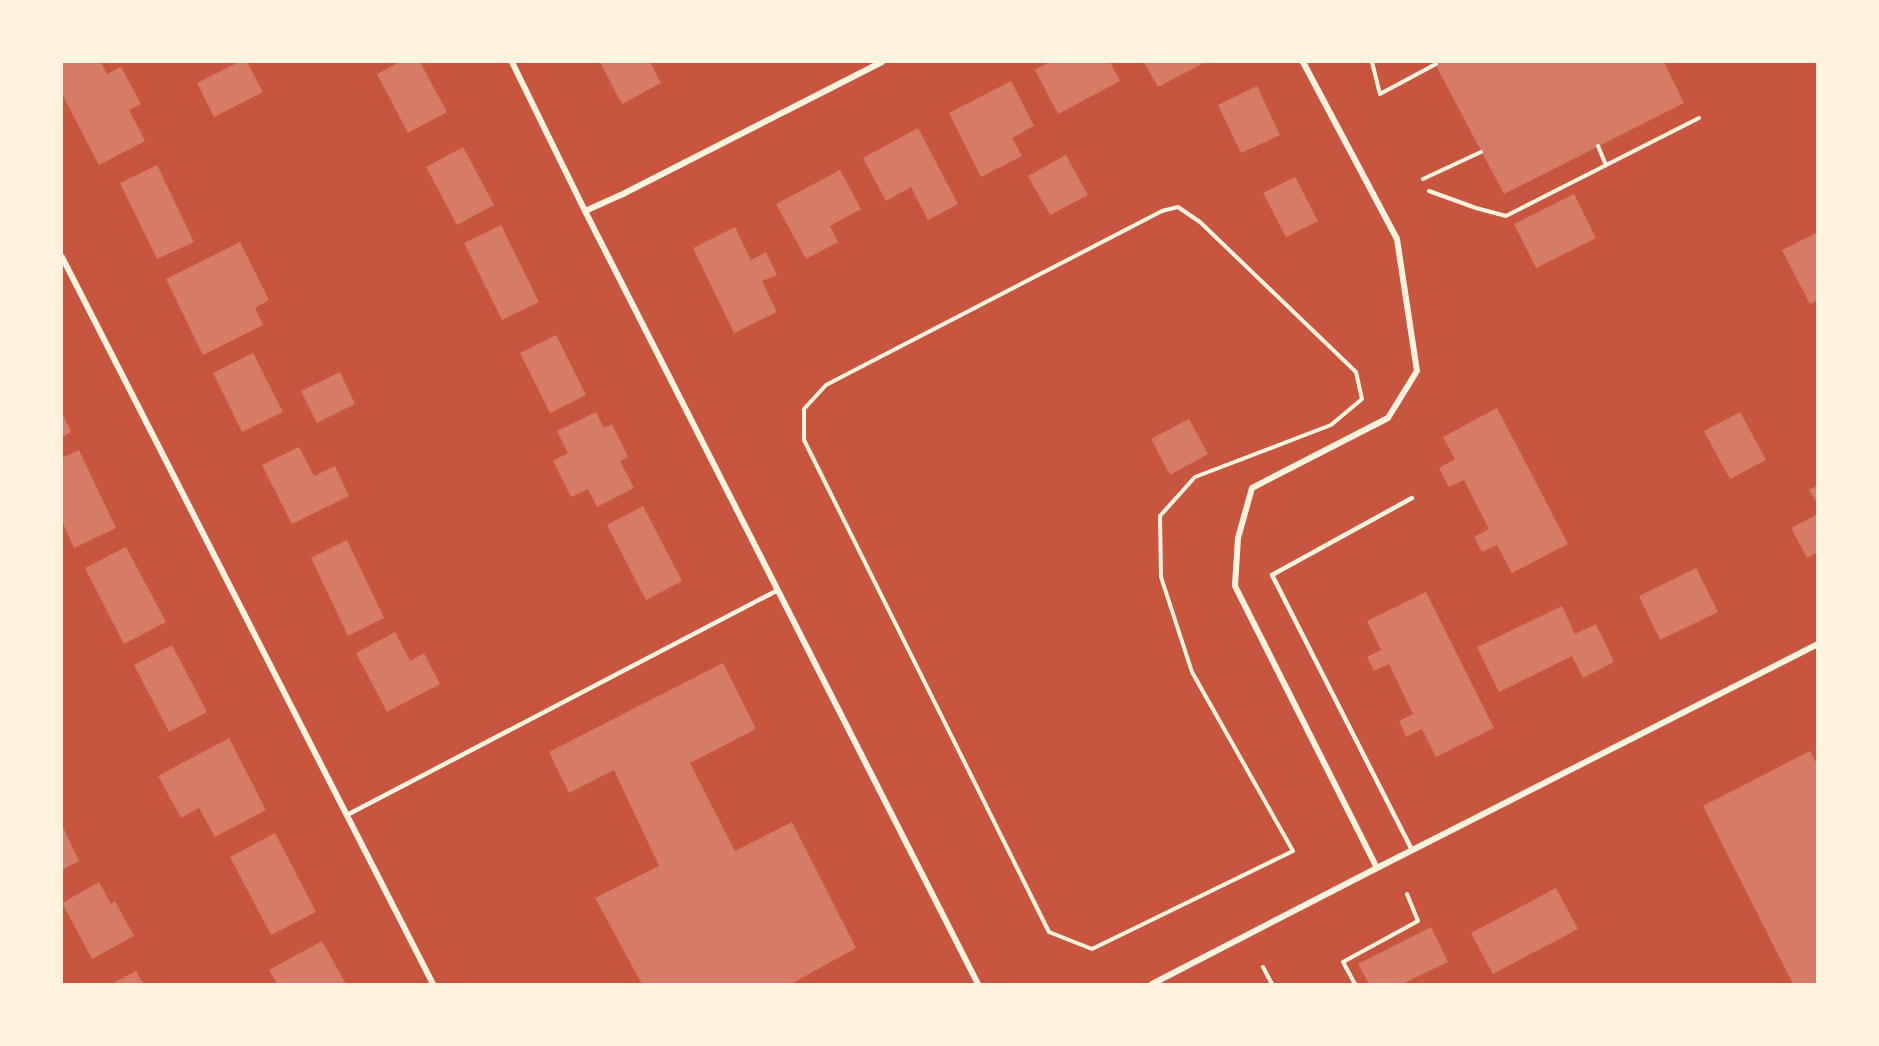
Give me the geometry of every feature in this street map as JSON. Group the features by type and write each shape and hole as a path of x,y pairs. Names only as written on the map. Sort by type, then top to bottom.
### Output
{"street":[{"path":"512,62 585,211 978,984"},
{"path":"585,211 623,194 882,62"},
{"path":"1303,62 1397,239 1417,371 1388,418 1252,488 1238,538 1235,586 1377,868"},
{"path":"62,257 434,984"},
{"path":"1152,984 1818,644"}],"lane":[{"path":"1412,498 1272,575 1412,850"},
{"path":"347,815 778,590"}],"path":[{"path":"1372,62 1380,94 1436,64"},
{"path":"1430,191 1506,216 1699,118"},
{"path":"1598,146 1606,165"},
{"path":"1424,179 1480,152"},
{"path":"1178,207 1200,222 1356,372 1362,399 1331,425 1195,477 1160,516 1161,577 1192,672 1293,851 1092,949 1048,932 804,440 804,409 826,385 1162,211 1178,207"},
{"path":"1355,984 1343,962 1418,921 1407,894"},
{"path":"1263,968 1272,984"}],"building":[{"path":"62,62 101,62 107,74 121,67 141,104 129,110 145,141 99,165 62,94"},
{"path":"239,62 247,62 263,92 214,117 197,83"},
{"path":"400,62 420,62 447,112 408,133 377,74"},
{"path":"600,62 650,62 661,83 622,104"},
{"path":"1050,62 1110,62 1120,81 1058,114 1035,70"},
{"path":"1144,62 1200,62 1202,64 1158,87"},
{"path":"1434,62 1664,62 1684,103 1504,194"},
{"path":"1011,81 1034,126 1012,138 1022,156 981,177 949,113"},
{"path":"1257,86 1280,135 1241,153 1218,105"},
{"path":"918,128 958,204 928,220 911,187 886,201 863,158"},
{"path":"463,147 494,205 457,225 426,167"},
{"path":"1066,155 1088,195 1050,215 1028,176"},
{"path":"157,165 194,242 157,259 120,183"},
{"path":"840,170 861,209 830,226 838,242 806,259 776,204"},
{"path":"1295,177 1318,221 1286,237 1263,193"},
{"path":"1574,194 1596,238 1536,268 1514,224"},
{"path":"501,225 539,302 502,320 464,243"},
{"path":"735,227 751,260 766,252 777,275 762,281 777,312 734,333 693,248"},
{"path":"1818,232 1818,300 1810,304 1782,250"},
{"path":"240,242 269,300 255,308 263,325 203,355 166,279"},
{"path":"556,335 586,395 550,413 520,353"},
{"path":"253,353 283,412 242,432 213,373"},
{"path":"340,372 355,404 317,423 301,391"},
{"path":"1497,408 1568,544 1512,573 1497,545 1482,552 1474,537 1489,529 1464,480 1449,487 1439,468 1455,459 1443,437"},
{"path":"596,412 604,428 612,424 628,457 620,461 634,488 597,507 588,489 571,497 553,461 568,453 557,431"},
{"path":"1740,412 1766,460 1730,479 1704,431"},
{"path":"62,413 71,432 62,437"},
{"path":"1189,419 1208,454 1170,475 1151,439"},
{"path":"299,447 314,476 335,466 349,496 292,524 262,465"},
{"path":"79,450 116,528 74,548 62,521 62,458"},
{"path":"1818,485 1818,505 1809,490"},
{"path":"643,506 682,581 646,600 607,525"},
{"path":"1818,514 1818,552 1807,558 1791,528"},
{"path":"347,540 384,618 348,636 311,558"},
{"path":"126,547 166,622 124,644 85,568"},
{"path":"1696,568 1718,612 1660,640 1639,596"},
{"path":"1426,592 1494,728 1436,757 1422,729 1406,737 1399,721 1413,714 1389,664 1374,671 1367,657 1381,650 1367,621"},
{"path":"1562,606 1575,634 1596,624 1614,662 1583,678 1572,656 1499,692 1477,647"},
{"path":"395,632 410,661 424,653 440,684 387,712 356,653"},
{"path":"172,645 207,712 169,732 134,665"},
{"path":"723,663 756,729 690,763 735,851 792,822 856,948 791,984 642,984 595,898 659,866 614,770 569,793 549,752"},
{"path":"229,738 266,810 215,837 199,808 181,818 158,776"},
{"path":"1810,751 1818,766 1818,984 1793,984 1703,806"},
{"path":"62,825 79,861 62,870"},
{"path":"275,833 316,912 271,935 230,857"},
{"path":"99,882 111,904 115,901 134,936 92,959 62,903"},
{"path":"1556,888 1578,929 1493,974 1471,933"},
{"path":"1431,927 1448,962 1402,984 1369,984 1358,964"},
{"path":"322,941 346,984 277,984 269,970"},
{"path":"136,971 143,984 111,984"}]}
